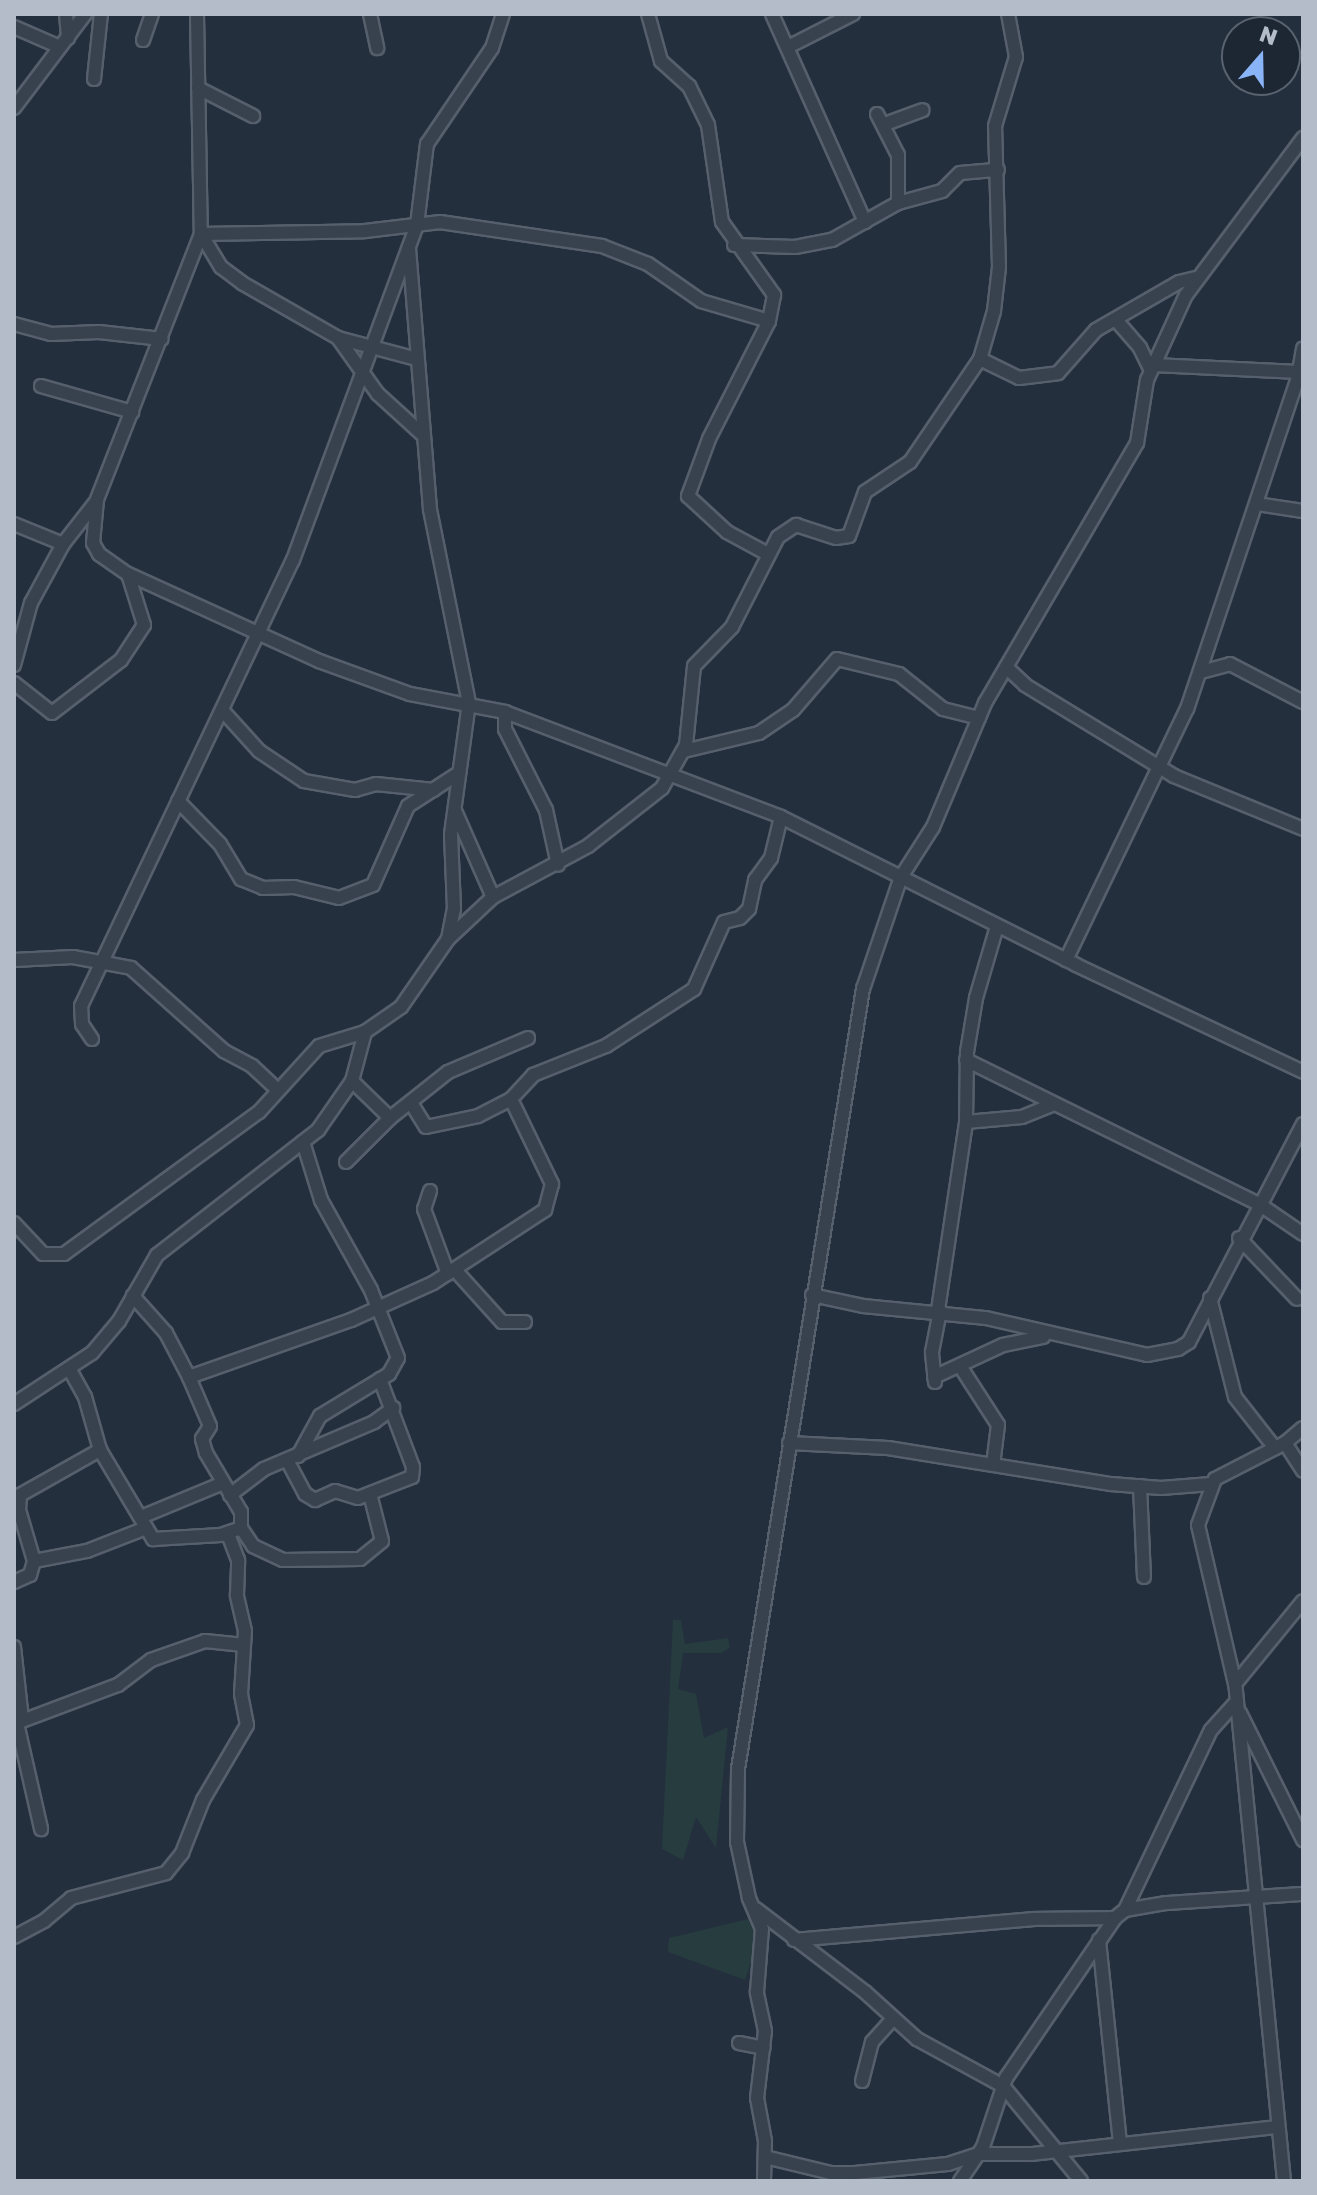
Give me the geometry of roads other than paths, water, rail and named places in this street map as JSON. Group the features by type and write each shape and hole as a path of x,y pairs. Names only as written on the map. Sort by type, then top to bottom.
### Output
{"street":[{"path":"64,43 66,14"},
{"path":"14,108 85,14"},
{"path":"94,79 101,14"},
{"path":"143,40 152,14"},
{"path":"14,665 31,603 63,544 97,500 201,234 197,14"},
{"path":"370,14 377,48"},
{"path":"92,1039 79,1014 293,560 417,225 427,144 492,48 503,14"},
{"path":"648,14 661,61 689,86 708,125 722,222 734,245 771,286 774,304 769,321 709,439 688,496 727,532 766,553"},
{"path":"772,14 865,222"},
{"path":"788,47 853,14"},
{"path":"14,1223 43,1254 64,1254 131,1201 165,1184 195,1156 259,1112 319,1046 365,1032 401,1007 448,939 493,897 558,865 607,834 672,774 684,751 692,672 732,627 766,553 783,530 796,525 836,538 849,536 865,492 910,462 980,359 994,311 999,267 996,114 1016,57 1008,14"},
{"path":"14,27 64,43"},
{"path":"198,88 253,116"},
{"path":"898,203 898,155 881,119 923,110"},
{"path":"764,2181 765,2157 757,2098 764,2048 757,1992 762,1929 737,1842 738,1772 855,1021 901,877 933,827 979,718 1006,667 1137,443 1152,368 1196,278 1303,138"},
{"path":"734,245 812,245 865,222 898,203 942,191 960,173 998,170"},
{"path":"201,234 234,236 440,222 602,246 648,264 701,301 769,321"},
{"path":"201,234 228,274 338,338 417,359"},
{"path":"409,248 422,434 436,548 469,703 450,851 454,909 448,939"},
{"path":"980,359 1009,375 1044,378 1058,373 1093,333 1179,282 1196,278"},
{"path":"1116,320 1152,368"},
{"path":"14,324 51,334 99,332 162,339"},
{"path":"338,338 363,374 422,434"},
{"path":"1066,960 1160,766 1201,672 1299,372 1303,348"},
{"path":"1152,368 1299,372"},
{"path":"41,386 132,412"},
{"path":"97,500 94,548 128,574 257,634 410,694 505,712 781,817 1066,960 1303,1072"},
{"path":"1257,504 1303,511"},
{"path":"14,524 63,544"},
{"path":"14,683 52,713 121,660 144,625 128,574"},
{"path":"14,616 31,603"},
{"path":"684,751 759,733 793,710 837,659 899,674 943,709 979,718"},
{"path":"1201,672 1230,664 1303,702"},
{"path":"1006,667 1025,685 1160,766 1209,792 1303,829"},
{"path":"222,710 259,751 304,781 355,790 376,784 434,790"},
{"path":"505,712 505,729 546,810 558,865"},
{"path":"178,801 220,844 241,879 263,888 294,887 339,898 373,885 402,815 459,773"},
{"path":"455,811 493,897"},
{"path":"411,1103 426,1127 478,1116 511,1099 533,1075 619,1039 699,984 724,922 740,918 749,909 755,880 771,858 781,817"},
{"path":"997,926 976,998 966,1060 966,1122 939,1310 934,1380 1003,1345 1050,1336"},
{"path":"14,960 102,960 136,971 224,1051 252,1066 278,1090"},
{"path":"14,1404 70,1370 106,1339 157,1255 303,1142 337,1107 352,1081 365,1032"},
{"path":"346,1162 390,1118 463,1063 528,1038"},
{"path":"966,1060 1259,1204 1303,1234"},
{"path":"352,1081 390,1118"},
{"path":"189,1377 378,1307 452,1272 538,1216 552,1196 546,1169 511,1099"},
{"path":"966,1122 1022,1117 1055,1104"},
{"path":"812,1295 883,1309 939,1310 1147,1355 1168,1352 1189,1342 1239,1238 1303,1124"},
{"path":"292,1458 320,1416 393,1370 398,1358 378,1307 321,1200 303,1142"},
{"path":"430,1191 424,1209 452,1272 502,1322 525,1322"},
{"path":"1239,1238 1297,1299"},
{"path":"70,1370 85,1397 100,1450 157,1540 228,1534 241,1528 244,1518 206,1453 202,1439 210,1426 189,1377 166,1333 133,1296"},
{"path":"1210,1298 1235,1397 1303,1471"},
{"path":"960,1366 998,1425 993,1465"},
{"path":"292,1458 308,1497 317,1500 335,1491 358,1498 410,1479 414,1472 380,1379"},
{"path":"34,1561 87,1551 144,1522 226,1489 393,1408"},
{"path":"789,1443 888,1448 1140,1486 1211,1484 1280,1446 1303,1428"},
{"path":"14,1582 30,1575 34,1561 16,1495 100,1450"},
{"path":"1211,1484 1201,1507 1199,1543 1238,1706 1284,2181"},
{"path":"1140,1486 1144,1577"},
{"path":"241,1528 253,1546 283,1560 360,1559 382,1541 370,1494"},
{"path":"14,1937 44,1921 71,1898 173,1867 203,1800 246,1729 240,1664 244,1645 238,1560 228,1534"},
{"path":"1235,1684 1303,1601"},
{"path":"18,1722 118,1685 151,1660 205,1641 244,1645"},
{"path":"14,1647 18,1722 41,1829"},
{"path":"1238,1706 1303,1840"},
{"path":"960,2181 979,2154 1003,2086 1099,1940 1120,1914 1211,1730 1238,1706"},
{"path":"794,1940 1120,1914 1254,1895 1303,1894"},
{"path":"754,1907 927,2045 1003,2086 1081,2181"},
{"path":"1099,1940 1120,2142"},
{"path":"862,2081 872,2042 893,2019"},
{"path":"739,2043 764,2048"},
{"path":"765,2157 831,2173 941,2165 979,2154 1277,2127"}]}
